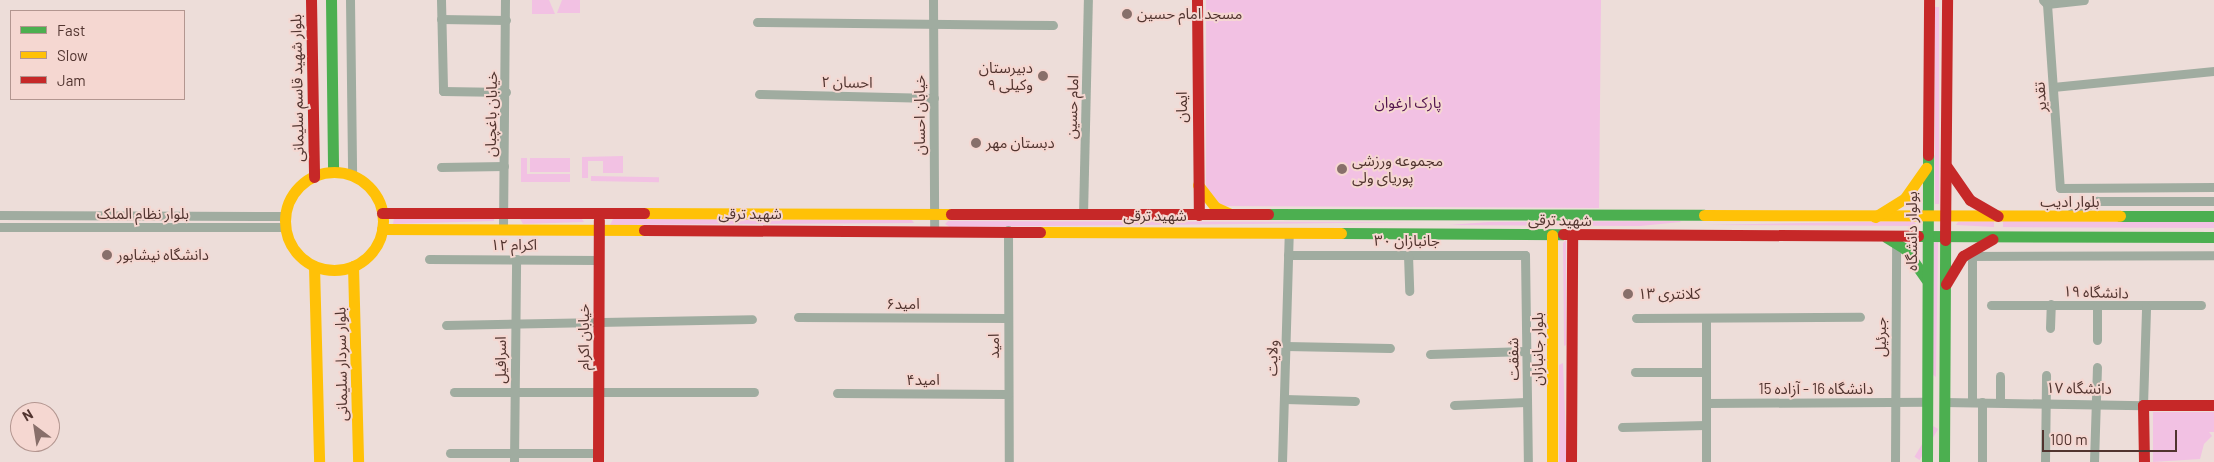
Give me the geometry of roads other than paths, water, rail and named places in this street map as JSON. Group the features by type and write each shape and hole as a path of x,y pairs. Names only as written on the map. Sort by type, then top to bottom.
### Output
{"main road":[{"name":"بلوار شهید قاسم سلیمانی","path":"311,0 314,176"},
{"path":"331,0 333,172"},
{"name":"ایمان","path":"1197,0 1198,215"},
{"name":"بولوار دانشگاه","path":"1927,462 1926,218 1930,0"},
{"path":"1944,462 1947,0"},
{"path":"1946,165 1970,200 1999,217 1999,236"},
{"path":"1873,218 1905,198 1927,166"},
{"path":"333,172 352,176 372,191 382,213 382,229 377,244 353,266 334,270 314,266 295,251 285,222 294,192 314,176 333,172"},
{"path":"1197,183 1215,206 1235,216"},
{"name":"شهید ترقی","path":"382,213 1926,218"},
{"name":"خیابان اکرام","path":"598,213 598,457"},
{"path":"1691,216 1691,236"},
{"name":"بلوار ادیب","path":"1926,218 2214,216"},
{"path":"1438,217 1439,233"},
{"name":"شهید ترقی","path":"382,229 934,229 1891,239 1927,237"},
{"name":"بلوار جانبازان","path":"1552,235 1552,462"},
{"path":"1571,462 1572,236"},
{"path":"1945,286 1968,256 1999,236"},
{"path":"1927,237 2214,237"},
{"path":"1891,239 1912,258 1927,282"},
{"name":"بلوار سردار سلیمانی","path":"314,266 319,462"},
{"name":"بلوار سردار سلیمانی","path":"353,266 358,462"},
{"path":"1553,354 1571,354"},
{"name":"دانشگاه ۱۷","path":"2143,405 2172,400 2214,405"},
{"path":"2143,405 2144,462"}],"street":[{"path":"350,0 352,176"},
{"path":"441,0 443,91 506,92"},
{"name":"خیابان باغچبان","path":"503,228 506,0"},
{"name":"خیابان احسان","path":"934,0 934,229"},
{"name":"امام حسین","path":"1083,215 1088,0"},
{"path":"2045,2 2084,0"},
{"name":"تقدیر","path":"2045,2 2060,188 2214,186"},
{"path":"441,19 506,20"},
{"path":"757,22 1053,25"},
{"path":"2052,87 2214,71"},
{"name":"احسان ۲","path":"759,94 934,98"},
{"path":"441,167 504,166"},
{"path":"2064,217 2097,201 2214,201"},
{"name":"بلوار نظام الملک","path":"0,215 285,222"},
{"name":"بلوار نظام الملک","path":"0,227 285,222"},
{"name":"امید","path":"1008,230 1009,462"},
{"name":"ولایت","path":"1282,462 1286,399 1289,232"},
{"name":"جبرئیل","path":"1891,239 1895,462"},
{"name":"جانبازان ۳۰","path":"1288,255 1525,255"},
{"path":"1408,255 1409,291"},
{"name":"شفقت","path":"1525,255 1528,462"},
{"path":"1982,462 1968,256 2214,255"},
{"name":"اکرام ۱۲","path":"428,259 599,260"},
{"name":"اسرافیل","path":"514,462 516,259"},
{"path":"2050,328 2051,304"},
{"name":"دانشگاه ۱۹","path":"1991,305 2051,304 2146,307 2201,305"},
{"path":"2097,306 2097,340"},
{"path":"2143,405 2146,307"},
{"name":"امید۶","path":"798,316 1008,318"},
{"path":"1636,318 1860,317"},
{"path":"446,325 599,320 752,319"},
{"path":"1706,319 1706,462"},
{"path":"1286,346 1390,348"},
{"path":"1430,354 1526,351"},
{"path":"2094,462 2097,367"},
{"path":"1635,372 1706,372"},
{"path":"2045,462 2046,375"},
{"path":"2000,376 2000,402"},
{"path":"454,392 754,392"},
{"name":"امید۴","path":"837,394 1008,394"},
{"path":"1286,399 1354,401"},
{"path":"1454,405 1527,402"},
{"name":"دانشگاه 16 - آزاده 15","path":"1706,404 1927,402"},
{"name":"دانشگاه ۱۷","path":"1944,402 2143,405"},
{"path":"1622,427 1706,426"},
{"path":"450,453 514,452 598,457"}],"place":[{"name":"مسجد امام حسین","path":"1127,14"},
{"name":"دبیرستان وکیلی ۹","path":"1043,76"},
{"name":"دبستان مهر","path":"976,143"},
{"name":"مجموعه ورزشی پوریای ولی","path":"1342,169"},
{"name":"دانشگاه نیشابور","path":"107,255"},
{"name":"کلانتری ۱۳","path":"1628,294"}],"park label":[{"name":"پارک ارغوان","path":"1408,103"}]}
